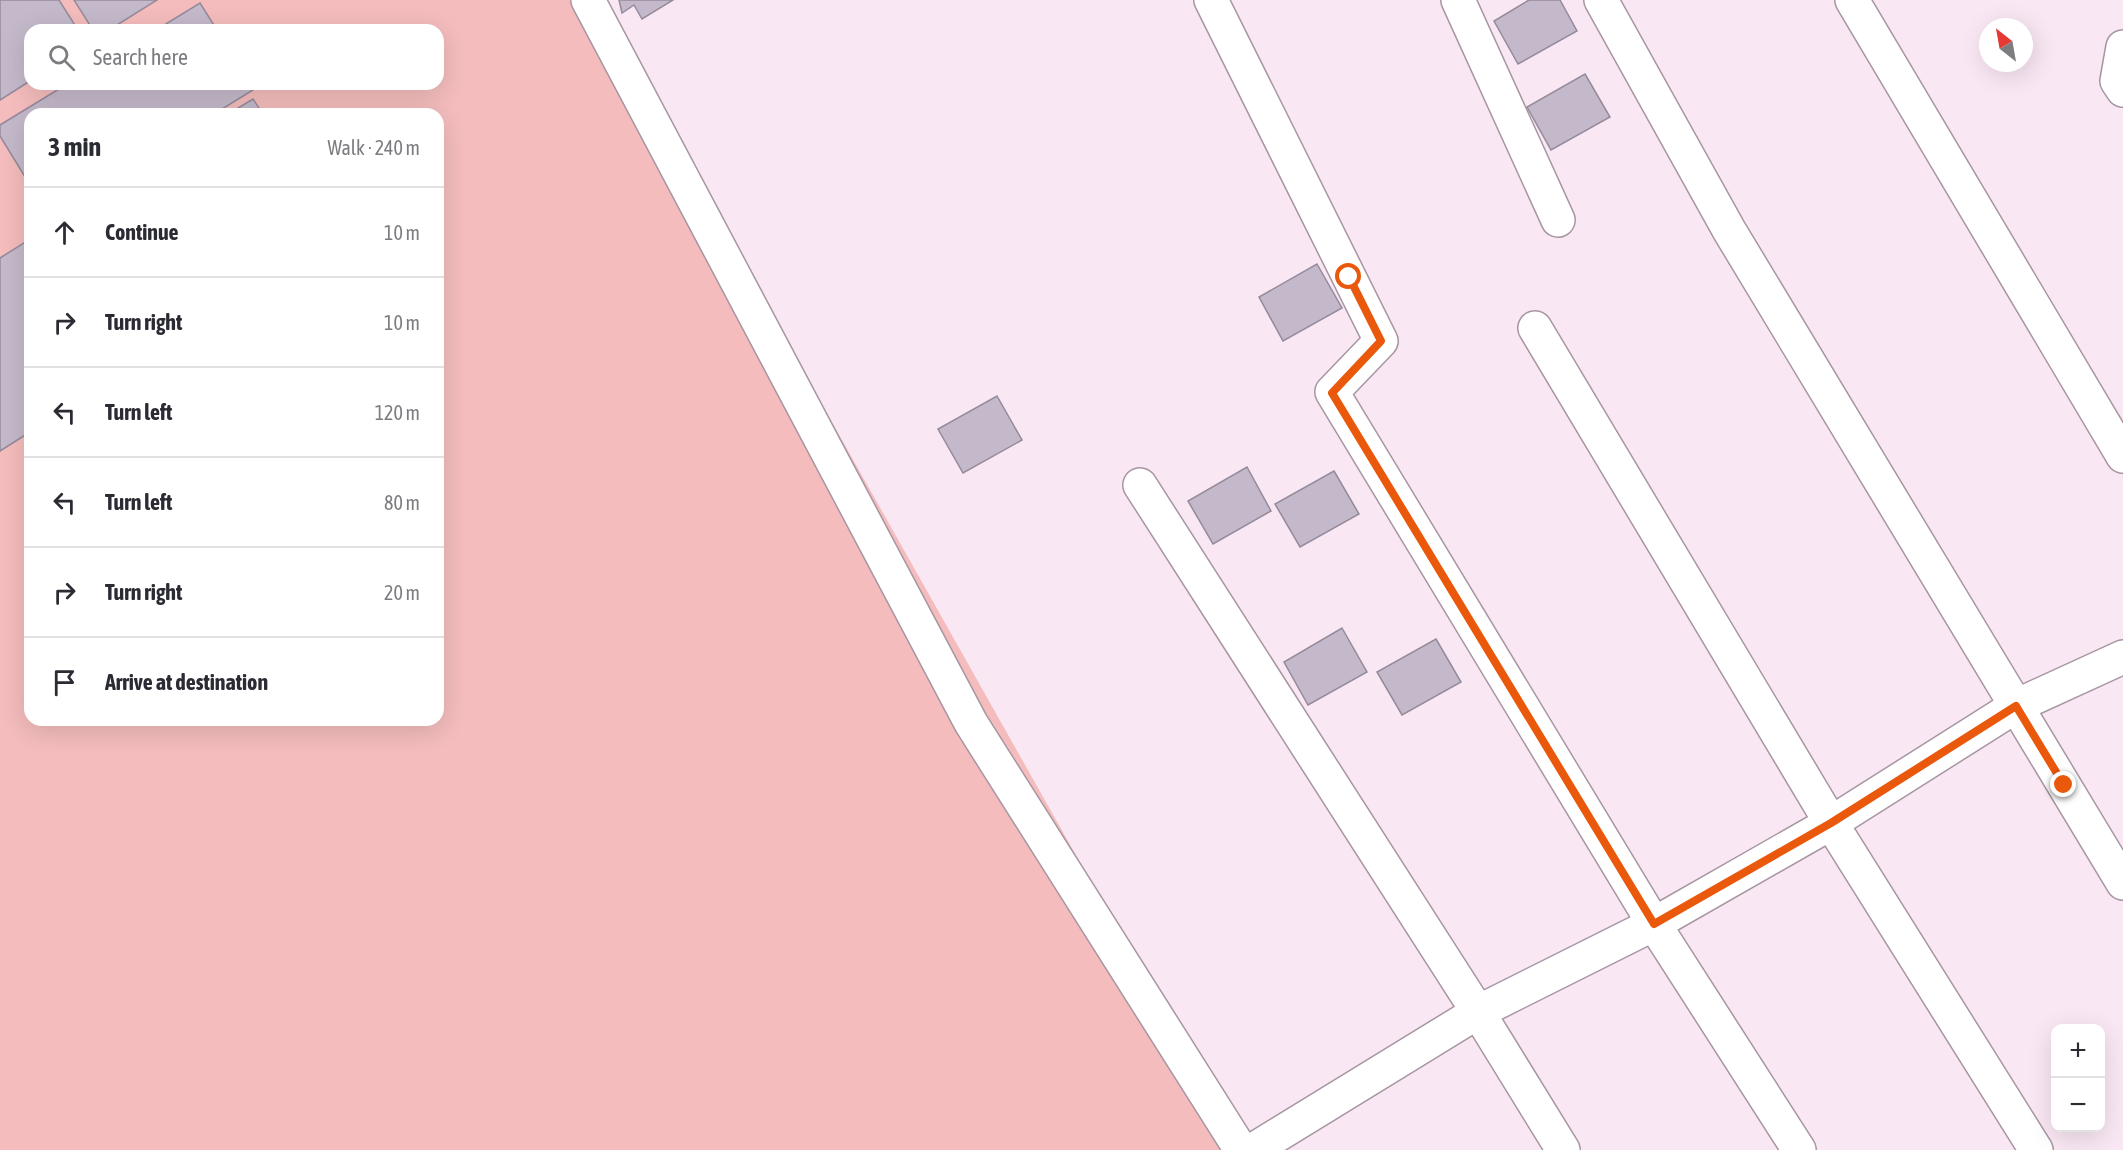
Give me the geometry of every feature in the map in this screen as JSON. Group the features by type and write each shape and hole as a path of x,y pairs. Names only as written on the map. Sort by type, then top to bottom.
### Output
{"street":[{"path":"588,0 971,723 1241,1150"},
{"path":"1210,0 1381,341 1332,393 1654,924 1799,1150"},
{"path":"1458,0 1558,220"},
{"path":"1601,0 1729,230 2123,883"},
{"path":"1852,0 2123,456"},
{"path":"2123,47 2117,81 2123,90"},
{"path":"1535,328 1831,823 2037,1150"},
{"path":"1140,485 1478,1012 1563,1150"},
{"path":"1253,1150 1478,1012 1654,924 1831,823 2016,706 2123,657"}],"shaded area":[{"path":"0,0 594,0 1242,1150 0,1150"}],"building":[{"path":"0,0 59,0 74,24 24,24 24,85 0,100"},
{"path":"74,0 157,0 119,24 89,24"},
{"path":"619,0 673,0 642,19 634,5 622,13"},
{"path":"1529,0 1560,0 1577,31 1518,64 1494,21"},
{"path":"200,3 213,24 166,24"},
{"path":"1585,74 1610,117 1551,150 1527,107"},
{"path":"57,90 253,90 224,108 28,108"},
{"path":"253,99 259,108 238,108"},
{"path":"24,110 24,175 0,136 0,125"},
{"path":"24,243 24,436 0,451 0,258"},
{"path":"1317,264 1342,308 1283,341 1259,297"},
{"path":"997,396 1022,440 963,473 938,429"},
{"path":"1247,467 1271,511 1213,544 1188,501"},
{"path":"1334,471 1359,514 1300,547 1275,504"},
{"path":"1342,628 1367,672 1308,705 1284,662"},
{"path":"1436,639 1461,682 1402,715 1377,672"}],"route":[{"path":"1349,277 1381,341 1332,393 1654,924 1831,823 2016,706 2064,785"}]}
